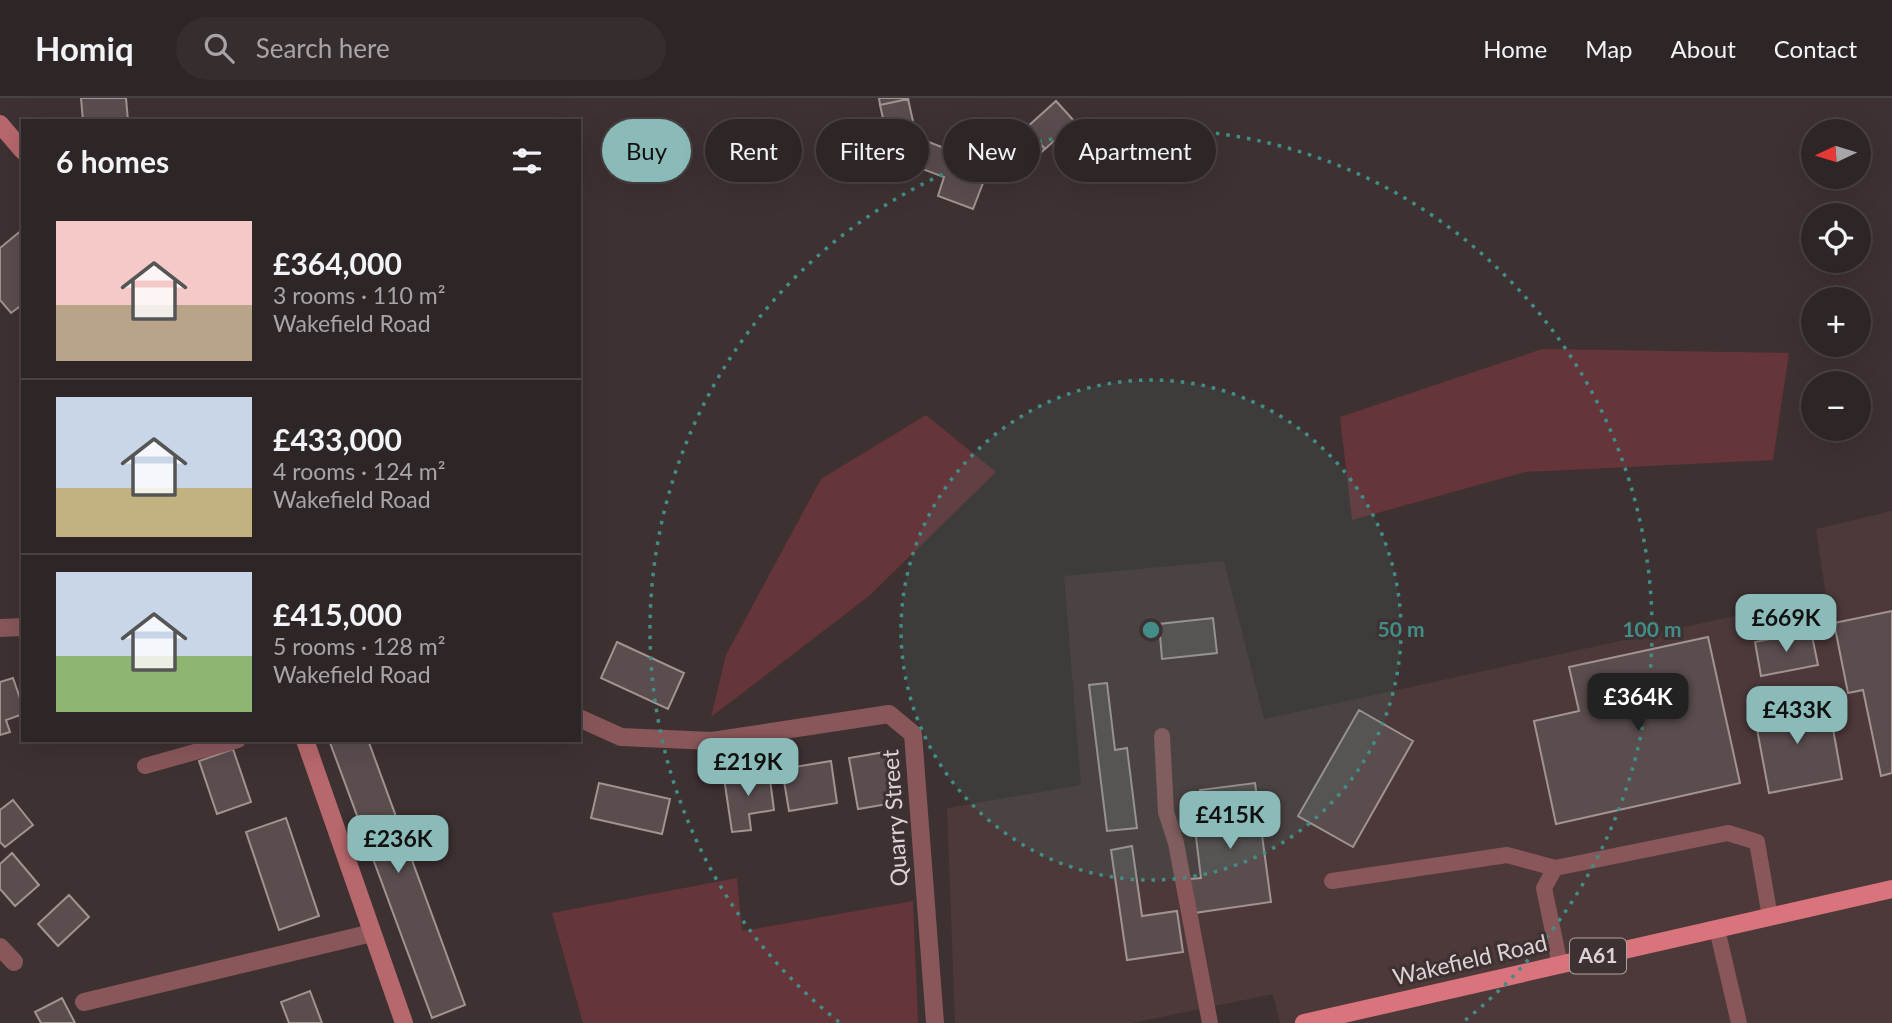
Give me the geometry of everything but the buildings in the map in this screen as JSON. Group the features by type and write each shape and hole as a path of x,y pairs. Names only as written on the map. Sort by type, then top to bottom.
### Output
{"main road":[{"path":"0,124 21,149"},
{"path":"306,742 404,1023"},
{"name":"Wakefield Road","path":"1304,1023 1892,890"}],"street":[{"path":"0,628 21,627"},
{"name":"Quarry Street","path":"581,719 621,737 712,741 889,715 913,734 935,1023"},
{"path":"84,1002 372,933"},
{"path":"0,947 14,962"}],"lane":[{"path":"1162,736 1166,812 1176,843 1210,1023"},
{"path":"145,766 231,742"},
{"path":"1332,881 1507,855 1555,868 1728,833 1757,842 1770,917"},
{"path":"1555,868 1544,888 1560,965"},
{"path":"1717,929 1739,1023"}],"shaded area":[{"path":"1542,349 1789,353 1773,460 1525,472 1352,520 1340,417"},
{"path":"926,415 996,472 869,596 711,717 726,655 821,479"},
{"path":"1892,511 1892,1023 1280,1023 1273,994 1132,1023 955,1023 947,808 1081,785 1064,576 1224,561 1264,719 1826,596 1816,529"},
{"path":"737,878 742,931 913,901 918,1023 583,1023 552,913"}]}
